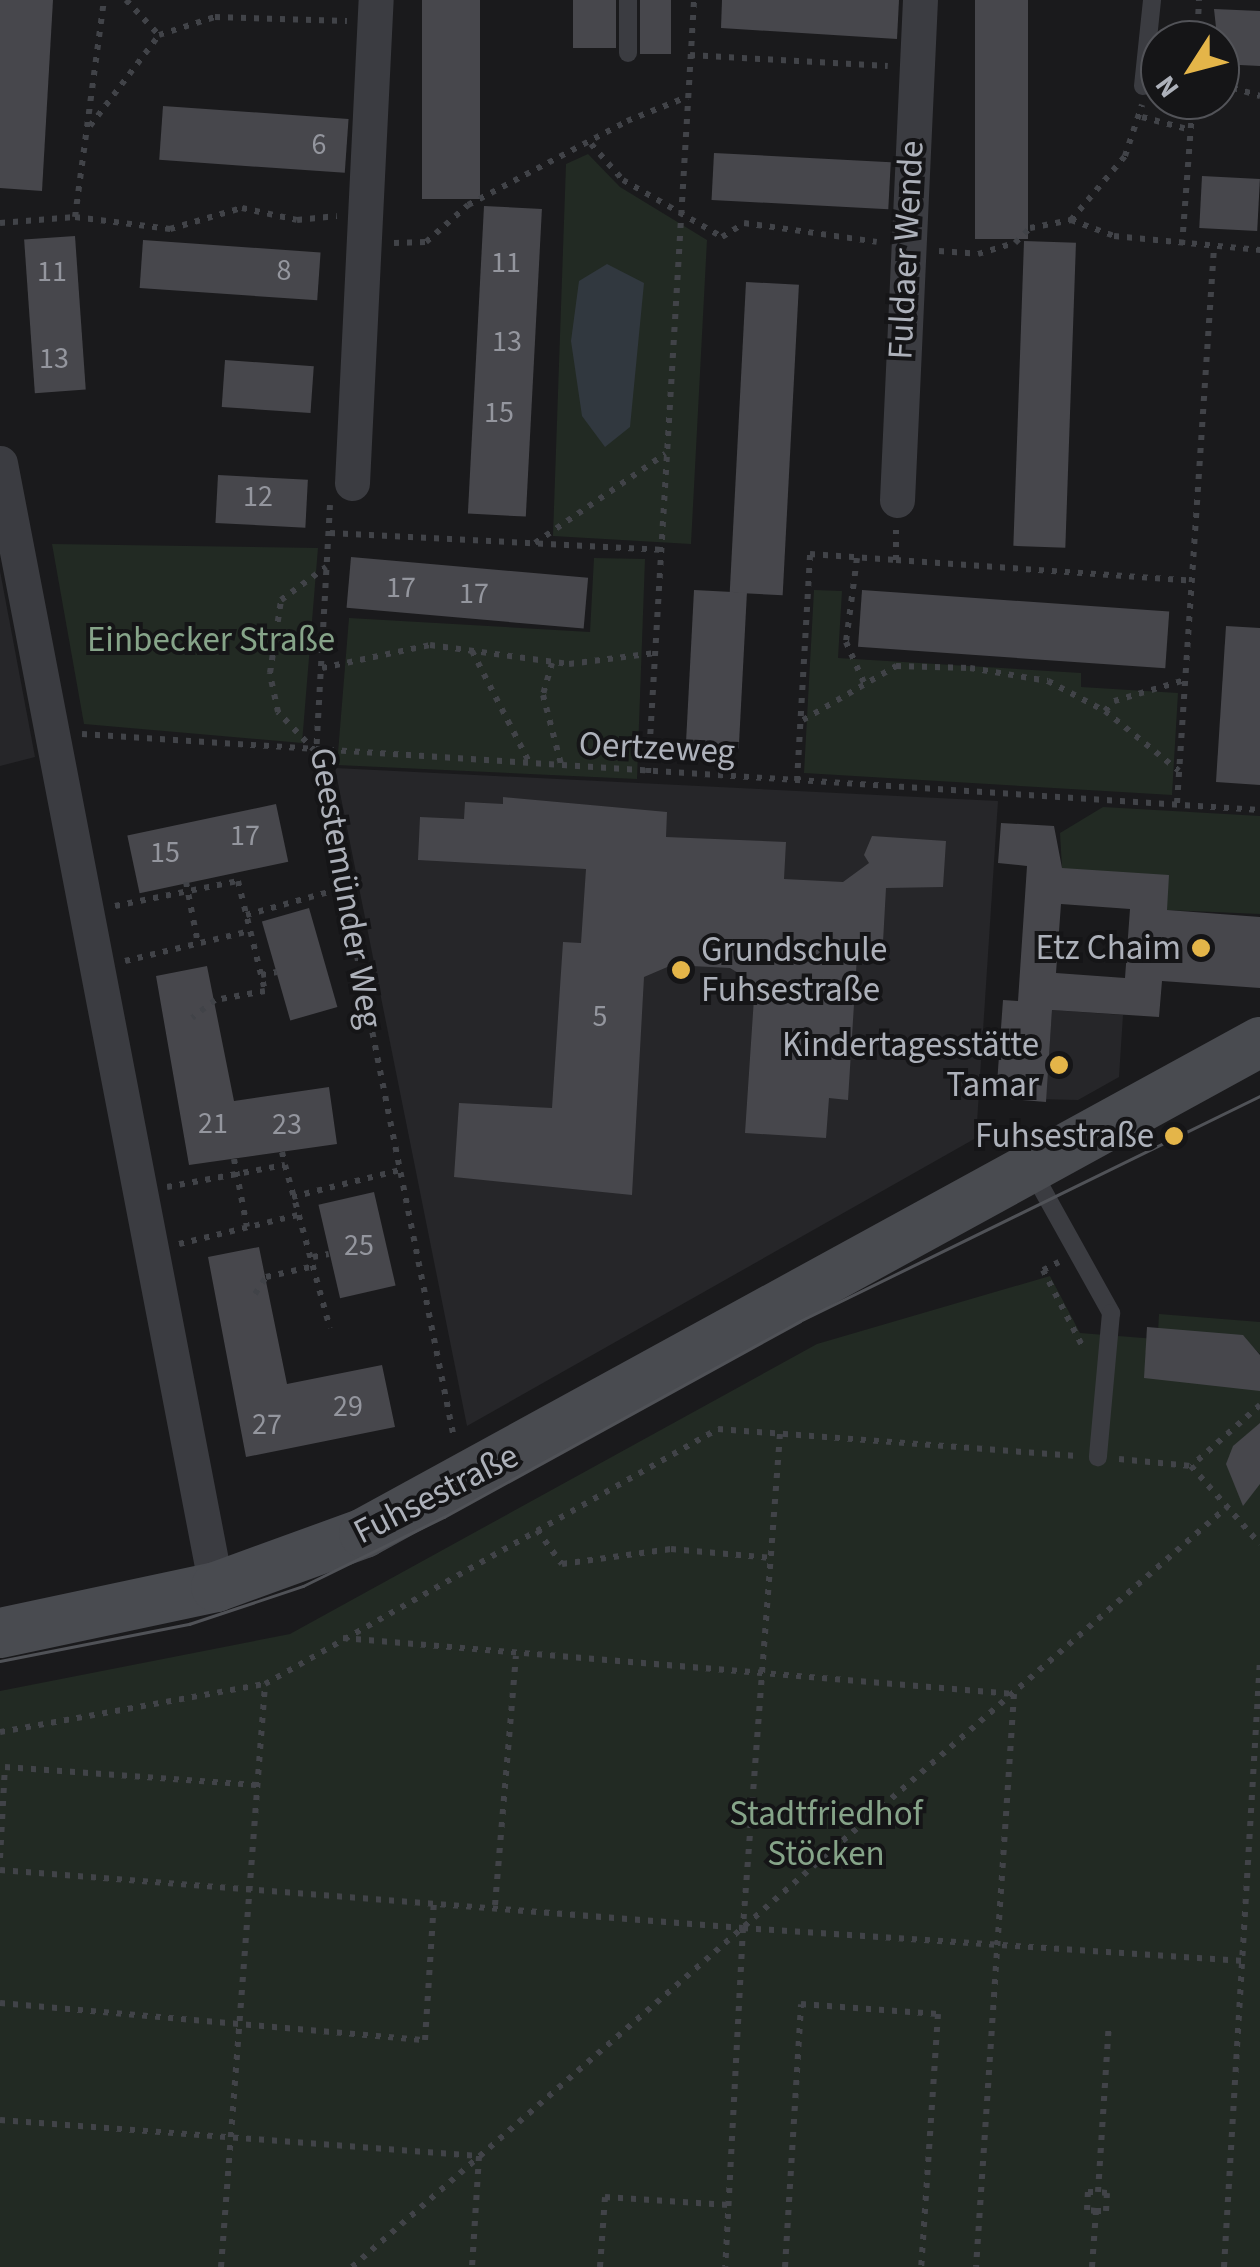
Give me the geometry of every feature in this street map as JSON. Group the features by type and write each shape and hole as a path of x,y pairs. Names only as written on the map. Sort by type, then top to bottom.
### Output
{"street":[{"name":"Fuldaer Wende","path":"897,500 904,248 920,0"},
{"path":"352,483 375,11"},
{"path":"0,463 90,912 216,1587"},
{"name":"Fuhsestraße","path":"0,1633 216,1587 364,1534 1260,1042"}],"lane":[{"path":"628,0 628,52"},
{"path":"1030,1168 1110,1314 1098,1457"}],"path":[{"path":"75,217 104,0"},
{"path":"126,0 159,35"},
{"path":"648,774 694,0"},
{"path":"90,126 159,35 215,18 375,11"},
{"path":"690,55 914,68"},
{"path":"0,223 75,217 170,229 242,208 426,242 468,205 688,96"},
{"path":"1071,220 1118,167 1141,120"},
{"path":"1153,120 1190,130"},
{"path":"1182,245 1191,120"},
{"path":"591,144 624,180 682,220 722,238 744,223 904,248 978,254 1015,244 1030,228 1071,220 1114,236 1260,250"},
{"path":"1178,803 1214,248"},
{"path":"534,544 666,454"},
{"name":"Geestemünder Weg","path":"352,483 330,492 316,752 463,1482"},
{"path":"896,560 897,500"},
{"path":"330,533 660,550"},
{"path":"798,781 810,554 1193,581"},
{"path":"857,558 846,642 865,685"},
{"path":"316,752 278,712 270,673 282,600 326,566"},
{"path":"322,668 430,644 552,662 654,653"},
{"path":"472,650 532,766"},
{"path":"552,662 543,695 562,768"},
{"path":"802,720 896,666 970,668 1048,681 1104,711 1179,770"},
{"path":"1104,711 1114,701 1188,679"},
{"name":"Oertzeweg","path":"51,732 648,774 1260,810"},
{"path":"192,1018 215,1000 265,991 236,872"},
{"path":"90,912 238,881"},
{"path":"186,882 198,944"},
{"path":"246,915 343,888"},
{"path":"99,966 250,931"},
{"path":"261,975 277,972"},
{"path":"282,1152 330,1328"},
{"path":"234,1159 247,1228"},
{"path":"142,1192 285,1165"},
{"path":"292,1198 400,1170"},
{"path":"153,1251 302,1214"},
{"path":"1079,1252 1043,1270 1104,1385"},
{"path":"254,1294 266,1277 329,1254"},
{"path":"1191,1466 1260,1404"},
{"path":"0,1732 265,1684 718,1429 1191,1466 1260,1544"},
{"path":"725,2267 743,1928 780,1434"},
{"path":"352,2267 1227,1507"},
{"path":"537,1530 562,1564 670,1549 772,1558"},
{"path":"342,1638 516,1656 1014,1694"},
{"path":"495,1905 516,1656"},
{"path":"1224,2267 1260,1659"},
{"path":"221,2267 265,1684"},
{"path":"976,2267 1014,1694"},
{"path":"0,1858 5,1767 258,1785"},
{"path":"0,1870 434,1900 743,1928 1244,1960"},
{"path":"0,2002 425,2040 434,1900"},
{"path":"786,2267 801,2004 938,2014 921,2267"},
{"path":"1092,2267 1096,2211 1087,2210 1088,2192 1098,2192 1109,2024"},
{"path":"0,2120 479,2156"},
{"path":"472,2267 479,2156"},
{"path":"600,2267 605,2196 729,2205"}],"shaded area":[{"path":"607,264 644,283 630,427 605,447 582,416 571,341 579,281"},
{"path":"0,571 35,757 0,766"},
{"name":"Grundschule Fuhsestraße","path":"335,768 998,801 976,1138 467,1426"},
{"name":"Kindertagesstätte Tamar","path":"1052,1010 1123,1015 1119,1077 1078,1100 996,1098 1000,1049 1049,1053"}],"green space":[{"path":"588,154 620,187 707,240 691,544 553,536 566,164"},
{"name":"Einbecker Straße","path":"52,544 318,548 302,743 84,724"},
{"path":"594,558 645,559 637,779 337,765 349,618 590,632"},
{"path":"814,590 842,591 838,658 1081,673 1081,687 1178,693 1172,795 804,773"},
{"path":"1103,807 1260,816 1260,914 1167,910 1062,868 1060,833"},
{"name":"Stadtfriedhof Stöcken","path":"1050,1276 1080,1333 1245,1346 1246,1338 1158,1332 1159,1314 1260,1322 1260,1354 1249,1343 1260,1360 1260,2267 0,2267 0,1691 290,1634 817,1344"}],"building":[{"path":"0,0 53,0 42,191 0,188"},
{"path":"422,0 480,0 480,199 422,199"},
{"path":"573,0 616,0 616,48 573,48"},
{"path":"640,0 671,0 671,54 640,54"},
{"path":"722,0 899,0 897,39 721,28"},
{"path":"975,0 1028,0 1028,239 975,239"},
{"path":"1214,9 1260,11 1260,66 1240,65 1240,20 1215,20"},
{"path":"163,106 349,119 345,173 159,160"},
{"path":"714,153 891,162 888,209 712,200"},
{"path":"1202,176 1260,179 1257,231 1199,228"},
{"path":"484,206 542,209 526,517 468,514"},
{"path":"75,236 86,390 35,393 24,240"},
{"path":"143,240 321,252 317,300 140,288"},
{"path":"1024,241 1076,243 1065,548 1013,546"},
{"path":"746,282 799,285 783,595 730,593"},
{"path":"225,360 314,366 311,413 222,407"},
{"path":"218,475 308,480 305,528 215,523"},
{"path":"351,557 588,578 584,629 347,608"},
{"path":"694,590 747,593 739,749 686,746"},
{"path":"862,590 1169,611 1165,668 858,647"},
{"path":"1226,626 1260,628 1260,785 1216,782"},
{"path":"503,797 667,812 666,837 786,842 784,879 843,882 869,863 864,855 872,836 946,841 943,887 886,888 883,942 858,940 848,1100 829,1098 826,1138 745,1133 755,983 730,968 672,965 644,977 632,1195 454,1177 459,1103 552,1108 563,942 581,943 586,869 418,860 420,817 464,819 465,802 503,804"},
{"path":"276,804 288,862 140,893 127,836"},
{"path":"1001,823 1054,826 1062,868 1169,875 1167,910 1260,917 1260,988 1162,981 1159,1017 1052,1010 1046,1102 996,1098 1003,1000 1018,1001 1027,866 998,863","holes":["1061,904 1130,909 1125,978 1056,973"]},
{"path":"309,908 337,1007 290,1021 262,922"},
{"path":"207,966 234,1101 329,1087 337,1144 189,1165 156,976"},
{"path":"374,1192 396,1286 340,1298 318,1205"},
{"path":"259,1247 287,1384 382,1365 395,1427 246,1457 208,1257"},
{"path":"1147,1327 1243,1335 1260,1355 1260,1391 1144,1378"},
{"path":"1260,1423 1260,1484 1243,1506 1226,1464 1233,1446"}],"tram line":[{"path":"0,1661 189,1624 303,1586 444,1517 800,1321 1260,1096"}],"place":[{"name":"Etz Chaim","path":"1201,948"},
{"name":"Grundschule Fuhsestraße","path":"681,970"},
{"name":"Kindertagesstätte Tamar","path":"1059,1065"},
{"name":"Fuhsestraße","path":"1174,1136"}]}
